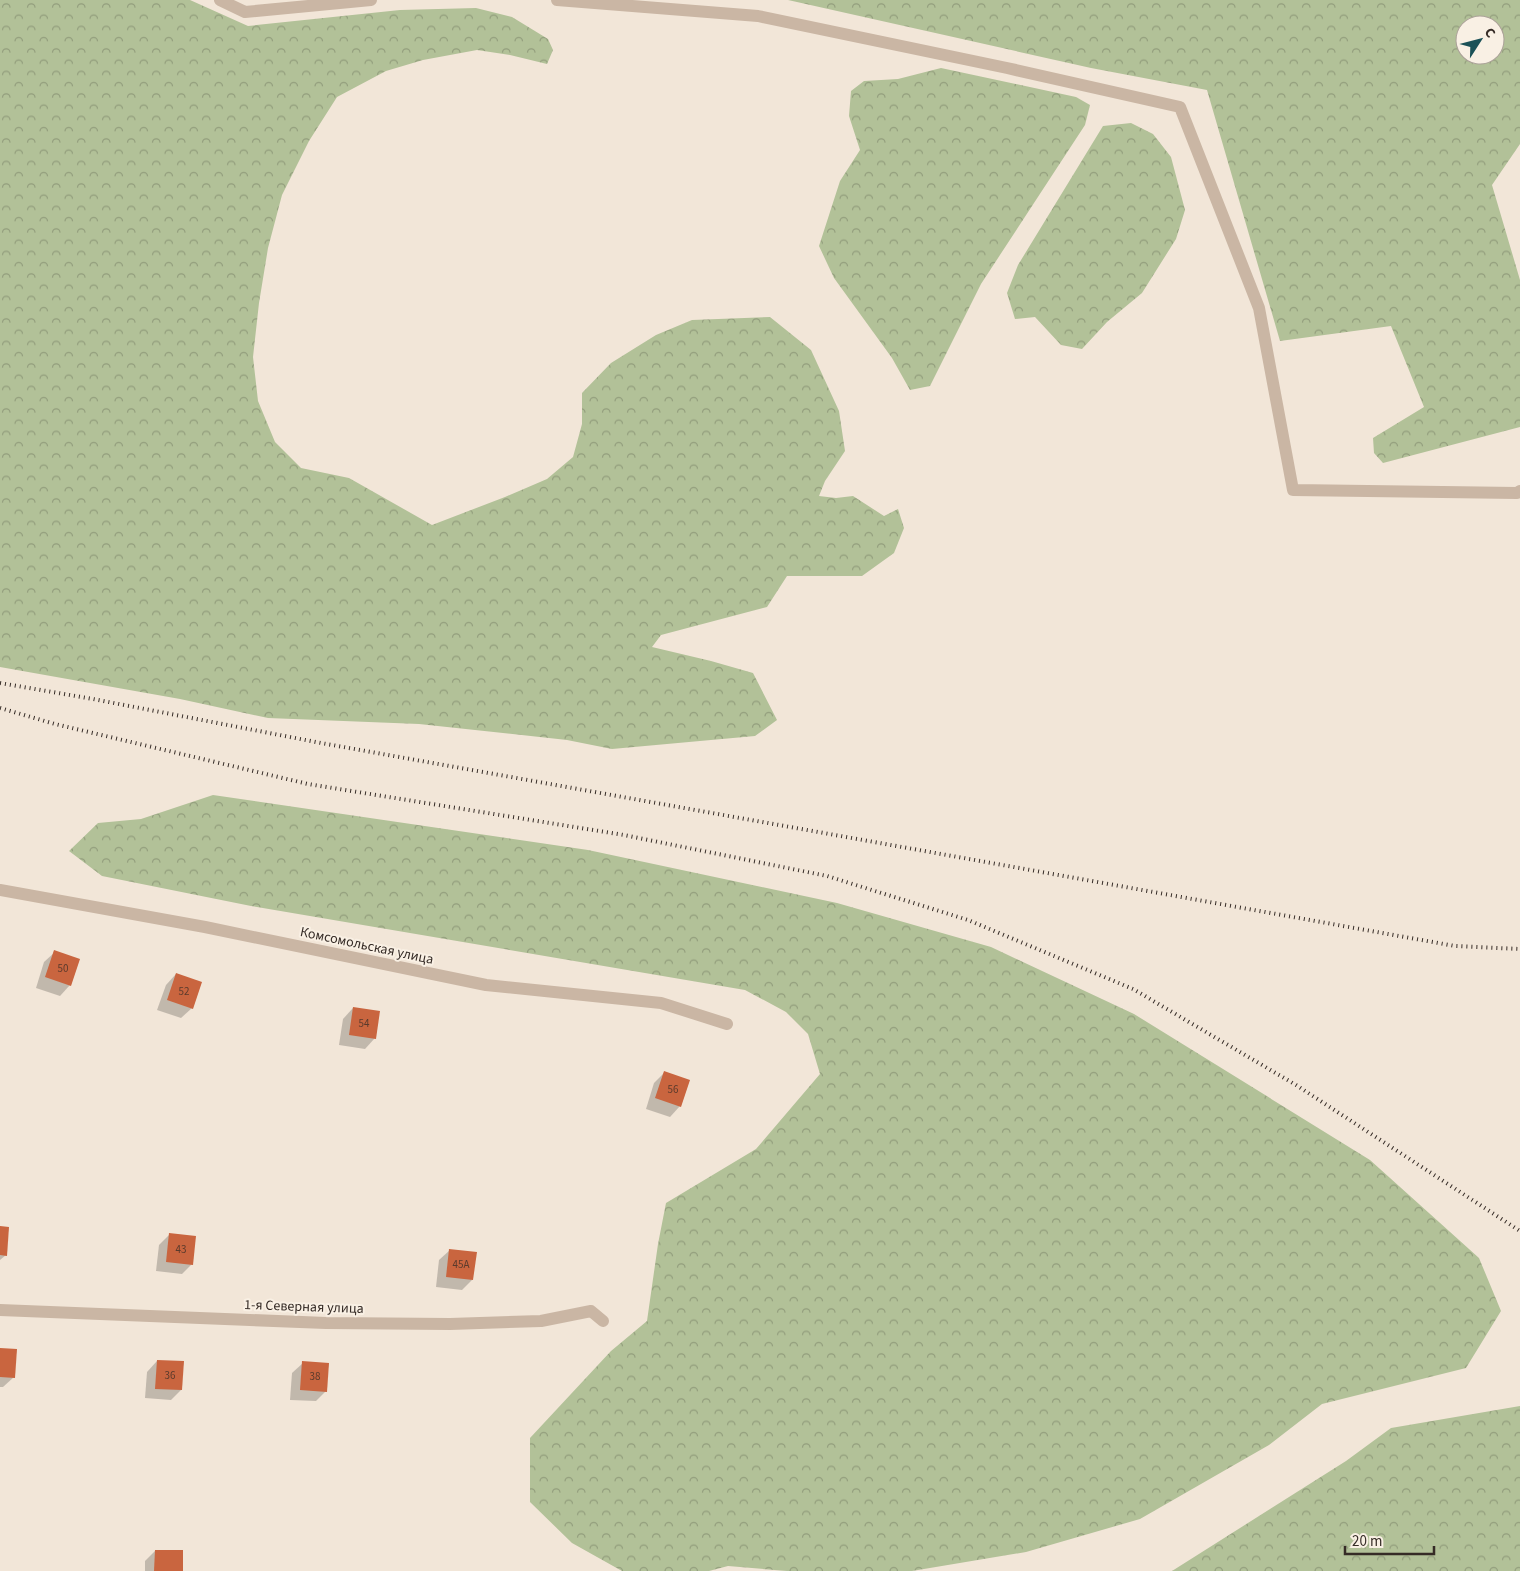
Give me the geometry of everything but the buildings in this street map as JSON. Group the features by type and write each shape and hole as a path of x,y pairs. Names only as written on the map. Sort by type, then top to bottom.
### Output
{"street":[{"path":"220,0 245,12 371,0"},
{"path":"557,0 758,16 1007,68 1180,107 1259,308 1293,490 1516,493 1520,491"},
{"name":"Комсомольская улица","path":"0,890 205,927 486,985 661,1003 727,1024"},
{"name":"1-я Северная улица","path":"0,1310 326,1323 441,1324 541,1321 591,1311 603,1321"}],"green space":[{"path":"0,0 190,0 248,26 400,10 476,8 512,17 548,39 553,50 547,64 510,55 477,50 423,60 386,71 337,97 309,141 282,195 268,248 253,357 258,401 275,442 301,468 349,478 432,525 547,479 573,457 582,424 582,393 611,363 656,335 692,320 770,317 811,350 839,411 845,451 825,481 819,496 836,498 853,496 884,516 898,509 904,528 894,553 862,576 787,576 767,607 661,635 652,647 753,673 777,720 755,736 612,749 567,740 419,724 268,718 180,699 0,667"},
{"path":"788,0 1520,0 1520,144 1492,185 1520,280 1520,427 1383,463 1374,453 1373,438 1424,407 1391,326 1280,341 1207,90 1091,68"},
{"path":"941,68 1076,97 1090,105 1085,125 981,284 930,386 910,390 892,358 834,278 819,246 840,181 860,150 849,116 851,91 864,81 898,79"},
{"path":"1131,123 1153,134 1171,157 1185,210 1176,239 1142,293 1107,322 1082,349 1061,345 1035,317 1015,319 1007,293 1018,265 1103,126"},
{"path":"213,795 588,850 837,903 991,947 1134,1014 1370,1160 1479,1258 1501,1311 1466,1368 1322,1404 1269,1445 1140,1519 1026,1552 912,1571 787,1571 728,1566 709,1571 622,1571 572,1543 530,1502 530,1438 611,1351 647,1321 666,1203 756,1149 820,1074 808,1034 786,1012 745,990 251,906 102,876 69,851 98,823 141,819"},
{"path":"1520,1406 1520,1571 1172,1571 1346,1461 1391,1428"}],"railway":[{"path":"0,683 321,743 1455,946 1520,949"},
{"path":"0,708 55,724 308,784 624,835 827,876 968,920 1133,989 1296,1085 1520,1231"}]}
